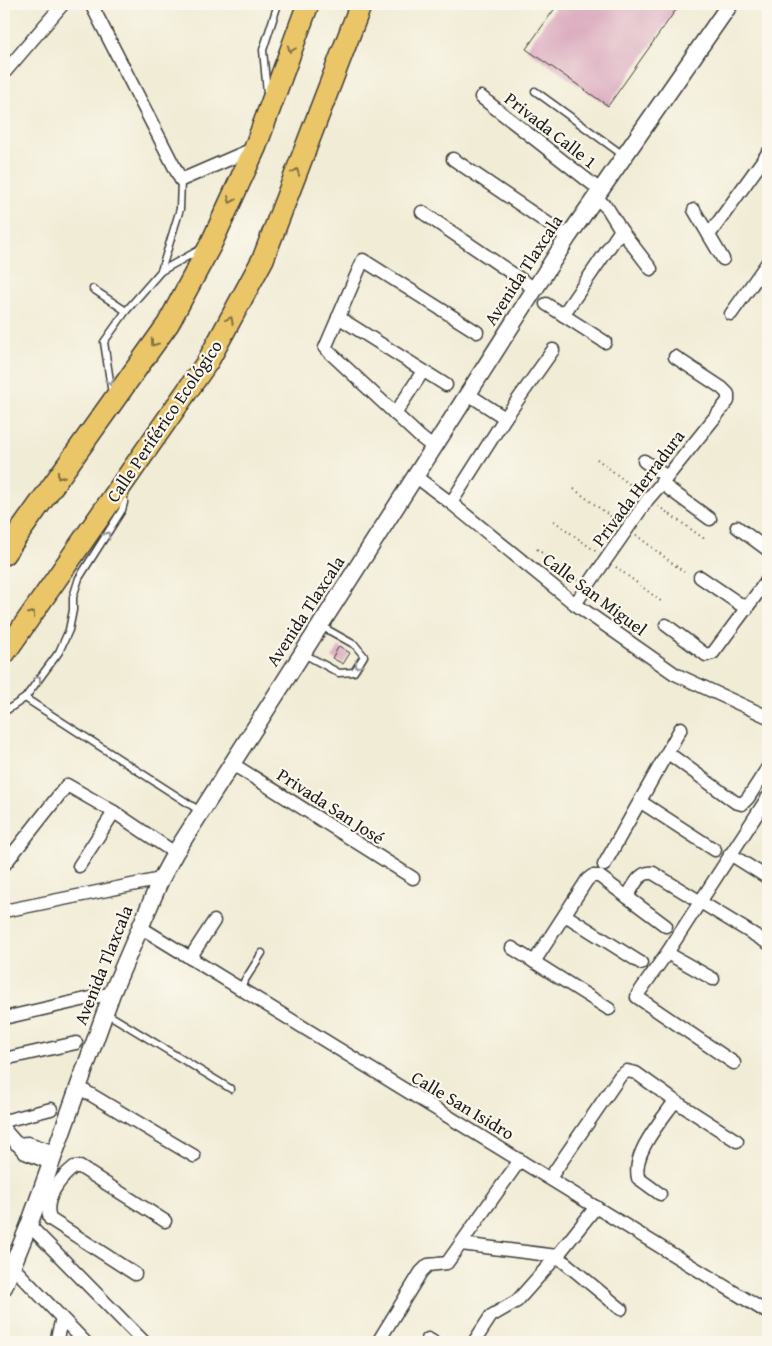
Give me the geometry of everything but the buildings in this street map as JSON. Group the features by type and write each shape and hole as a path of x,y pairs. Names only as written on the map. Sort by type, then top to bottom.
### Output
{"highway":[{"path":"4,554 10,531 113,402 168,324 212,244 254,148 308,4"},
{"name":"Calle Periférico Ecológico","path":"4,654 208,361 263,259 361,4"}],"street":[{"path":"4,73 63,4"},
{"path":"90,4 181,180 254,148"},
{"name":"Avenida Tlaxcala","path":"4,1287 29,1224 51,1177 78,1088 105,1012 107,994 140,927 156,880 170,850 201,812 415,476 473,398 535,289 568,237 730,4"},
{"name":"Privada Calle 1","path":"481,97 598,193 620,230 651,269"},
{"path":"709,236 768,153"},
{"path":"453,159 568,237"},
{"path":"694,210 723,259"},
{"path":"422,212 535,289"},
{"path":"564,316 620,230"},
{"path":"434,448 418,436 325,348 364,260 477,332"},
{"path":"731,314 768,262"},
{"path":"546,304 605,342"},
{"path":"338,317 446,385"},
{"path":"451,503 505,418 552,350"},
{"name":"Privada Herradura","path":"575,604 648,499 728,401 728,394 722,388 675,357"},
{"path":"395,414 423,371"},
{"path":"473,398 505,418"},
{"path":"644,460 664,480 710,519"},
{"name":"Calle San Miguel","path":"415,476 575,604 675,674 768,718"},
{"path":"737,527 768,550"},
{"path":"700,577 747,609"},
{"path":"666,624 706,655 714,653 768,579"},
{"path":"534,962 587,880 601,871 681,728"},
{"path":"668,753 735,802 742,804 768,767"},
{"name":"Privada San José","path":"231,763 413,878"},
{"path":"4,865 67,785 114,812 170,850"},
{"path":"641,802 715,850"},
{"path":"734,1063 637,998 730,854 766,804"},
{"path":"79,866 114,812"},
{"path":"730,854 768,878"},
{"path":"601,871 627,897 666,926"},
{"path":"627,897 641,875 647,872 653,873 768,943"},
{"path":"4,910 156,880"},
{"path":"565,915 641,963"},
{"path":"190,958 214,921"},
{"name":"Calle San Isidro","path":"140,927 768,1313"},
{"path":"512,948 609,1009"},
{"path":"667,953 713,978"},
{"path":"4,1018 107,994"},
{"path":"4,1059 76,1043"},
{"path":"550,1178 620,1076 627,1071 636,1073 737,1141"},
{"path":"78,1088 194,1156"},
{"path":"660,1194 638,1178 636,1169 644,1147 675,1101"},
{"path":"4,1121 51,1109"},
{"path":"4,1129 16,1144 51,1177"},
{"path":"378,1342 421,1272 428,1264 447,1264 520,1160"},
{"path":"51,1177 74,1167 80,1168 165,1221"},
{"path":"51,1177 48,1214 50,1219 135,1274"},
{"path":"474,1342 491,1316 517,1301 557,1256 596,1207"},
{"path":"29,1224 144,1342"},
{"path":"461,1244 557,1256 621,1309"},
{"path":"12,1265 85,1342"},
{"path":"56,1342 62,1318"}],"lane":[{"path":"269,108 263,50 278,4"},
{"path":"535,91 624,156"},
{"path":"161,271 180,208 181,180"},
{"path":"113,402 104,342 126,311 161,271 212,244"},
{"path":"94,289 126,311"},
{"path":"4,712 25,698 59,652 69,630 75,587 122,510 124,503 123,483"},
{"path":"302,653 339,672 354,672 364,656 355,645 320,625"},
{"path":"25,698 201,812"},
{"path":"240,988 262,953"},
{"path":"105,1012 231,1089"}],"path":[{"path":"574,489 684,572"},
{"path":"554,521 662,602"},
{"path":"536,549 648,632"}]}
